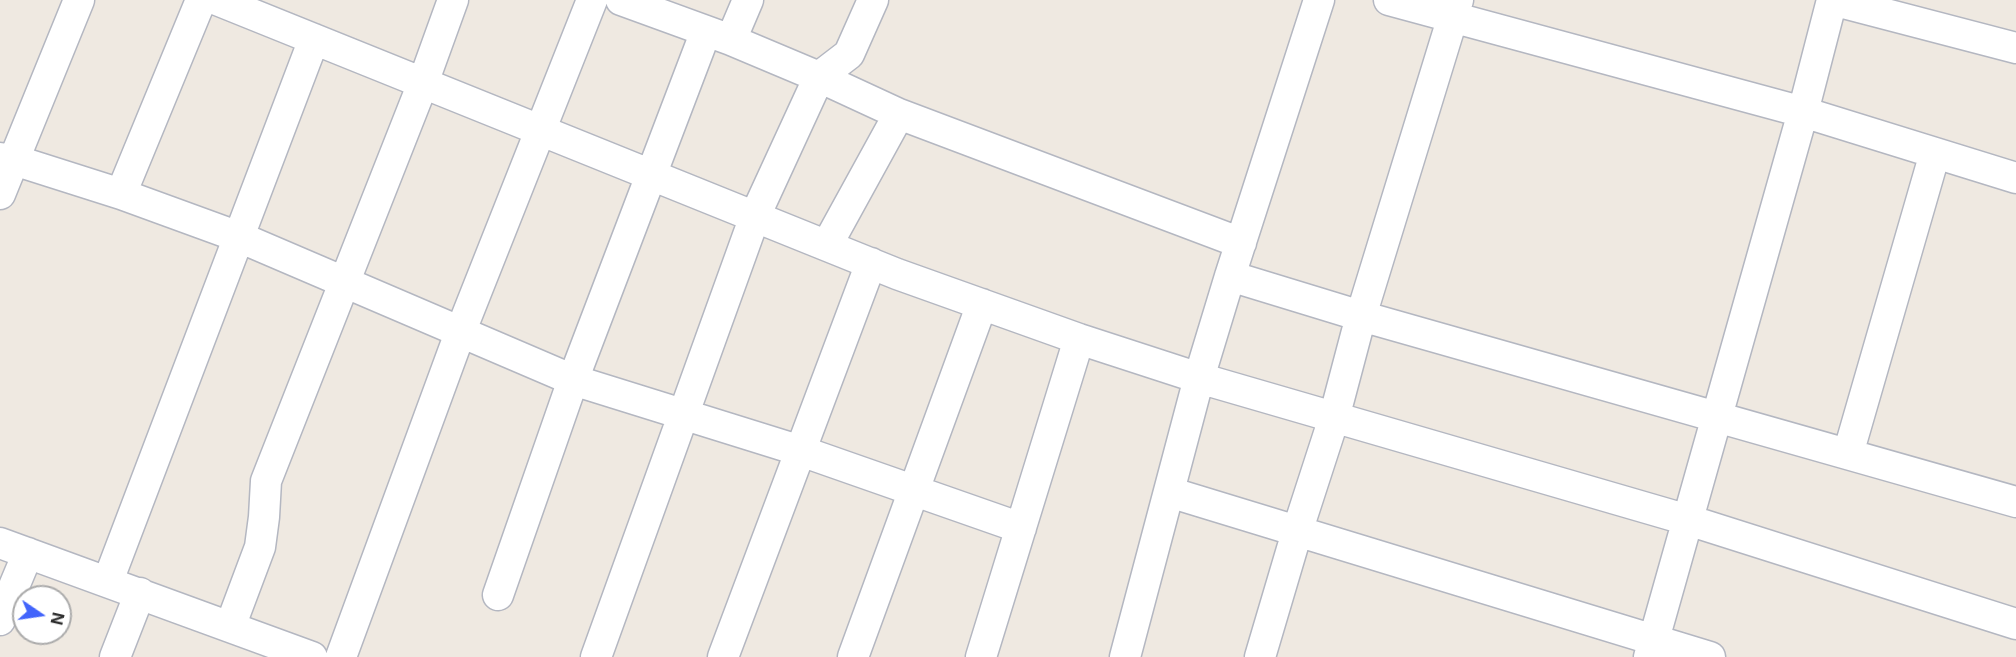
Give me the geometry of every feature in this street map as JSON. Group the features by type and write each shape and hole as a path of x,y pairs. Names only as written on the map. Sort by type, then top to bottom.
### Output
{"street":[{"path":"0,194 7,159 79,0"},
{"path":"121,194 201,0"},
{"path":"217,0 871,263 1079,339 1199,378 1688,520 2016,624"},
{"path":"246,640 264,517 266,481 423,83 453,0"},
{"path":"341,657 460,333 592,0"},
{"path":"621,0 719,36 819,77 899,114 1241,243"},
{"path":"498,595 573,380 650,174 719,36 748,0"},
{"path":"596,657 755,216 819,77 849,54 873,0"},
{"path":"1125,657 1199,378 1319,0"},
{"path":"1389,0 1455,8 2016,178"},
{"path":"1651,648 1803,112 1832,0 2016,48"},
{"path":"1260,657 1334,418 1361,316 1455,8"},
{"path":"108,581 314,39"},
{"path":"827,245 899,114"},
{"path":"1848,454 1935,153"},
{"path":"7,159 121,194 239,237 573,380 801,451 1021,528"},
{"path":"723,657 871,263"},
{"path":"1230,276 1361,316 2016,502"},
{"path":"853,657 982,304"},
{"path":"981,657 1079,339"},
{"path":"1169,492 1651,648 1710,657"},
{"path":"0,620 14,548 140,593 246,640 312,657"},
{"path":"115,657 140,593"}]}
